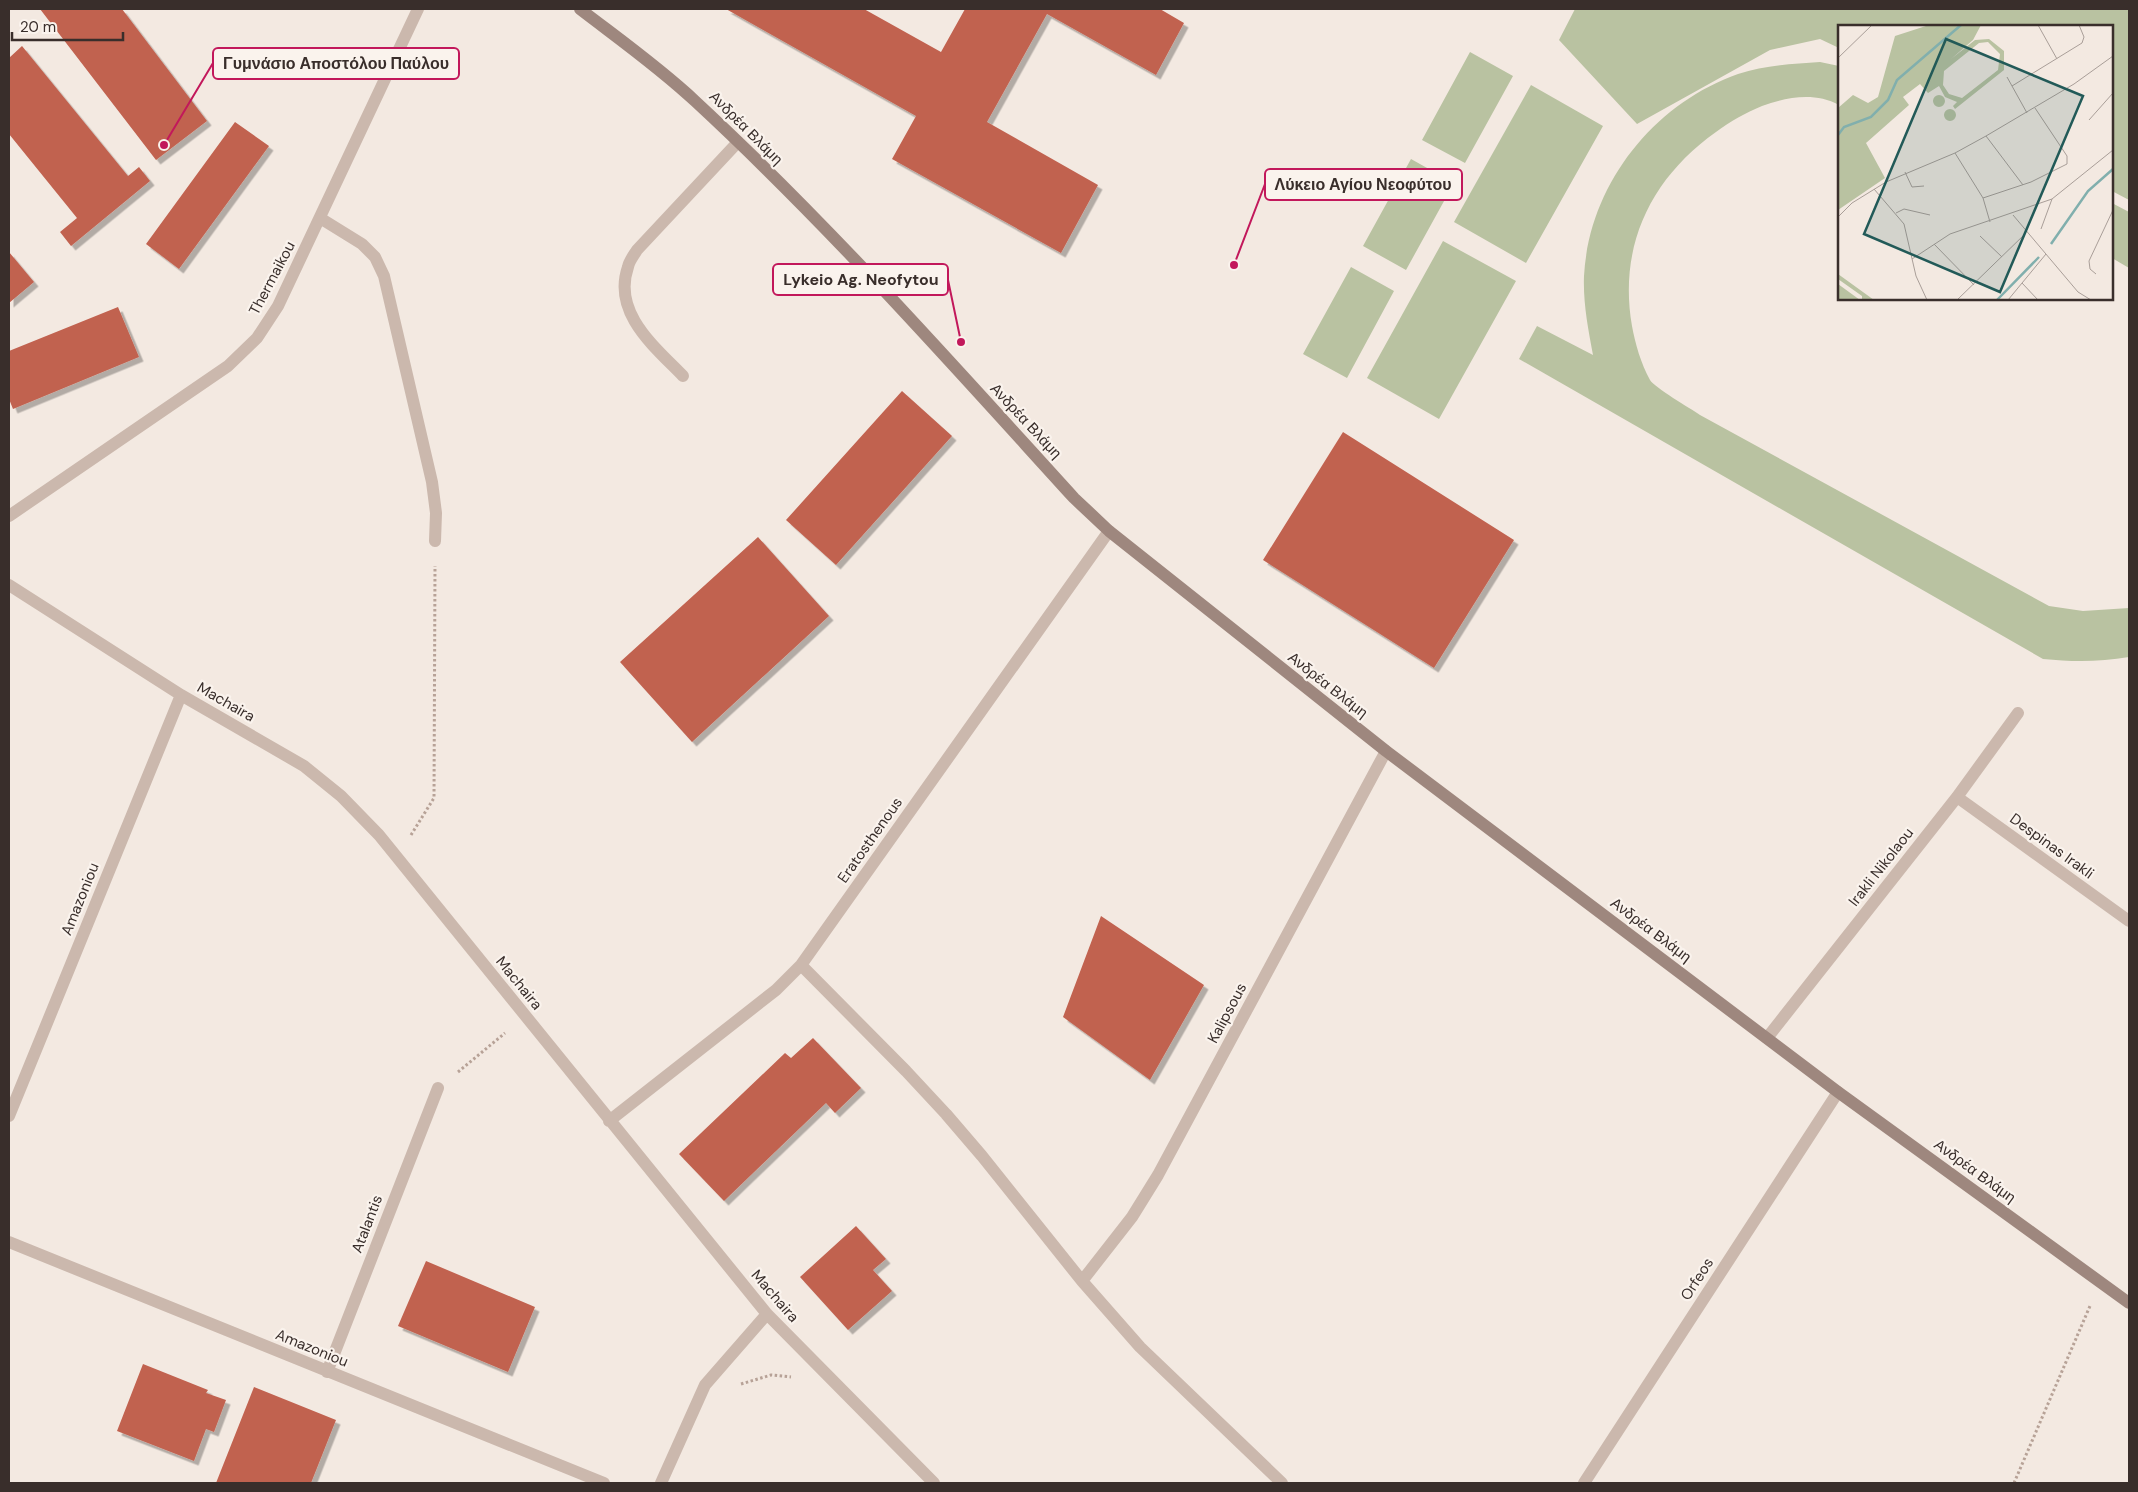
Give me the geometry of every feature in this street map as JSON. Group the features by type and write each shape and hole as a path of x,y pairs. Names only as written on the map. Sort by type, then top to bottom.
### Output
{"street":[{"name":"Thermaikou","path":"9,516 228,366 256,338 278,306 418,9"},
{"name":"Ανδρέα Βλάμη","path":"580,9 694,100 738,142 826,231 1074,498 1109,532 1386,751 1838,1092 2129,1303"},
{"path":"683,376 639,330 628,308 624,288 628,267 637,250 738,142"},
{"path":"320,218 362,244 375,257 384,276 427,456 436,513 436,541"},
{"name":"Eratosthenous","path":"609,1121 769,996 801,965 1109,532"},
{"name":"Machaira","path":"9,585 181,695 304,766 341,796 379,835 767,1314 934,1483"},
{"name":"Amazoniou","path":"9,1116 181,695"},
{"name":"Irakli Nikolaou","path":"1767,1038 1957,797 2018,712"},
{"name":"Kalipsous","path":"1082,1281 1132,1216 1158,1175 1386,751"},
{"name":"Despinas Irakli","path":"1957,797 2129,921"},
{"path":"801,965 946,1114 1082,1281 1140,1347 1282,1483"},
{"name":"Atalantis","path":"327,1372 438,1088"},
{"name":"Orfeos","path":"1584,1483 1838,1092"},
{"name":"Amazoniou","path":"9,1242 604,1483"},
{"path":"662,1483 705,1386 767,1314"}],"path":[{"path":"397,857 434,798 436,541"},
{"path":"438,1088 525,1017"},
{"path":"2014,1483 2101,1282"},
{"path":"735,1390 742,1383 771,1375 797,1377"}],"green space":[{"path":"1575,9 2129,9 2129,200 2113,192 2113,25 1838,25 1838,48 1820,39 1770,50 1637,124 1559,40"},
{"path":"1470,52 1513,76 1465,163 1422,140"},
{"path":"1820,62 1838,66 1838,105 1820,98 1801,97 1772,103 1750,111 1722,128 1693,150 1673,170 1644,216 1635,242 1630,268 1629,297 1635,339 1650,380 1673,398 1700,415 2049,606 2083,611 2129,608 2129,657 2086,661 2043,659 1519,359 1537,326 1593,355 1584,296 1584,276 1589,242 1598,210 1613,180 1631,152 1653,127 1679,105 1707,88 1748,71 1789,64"},
{"path":"1531,85 1603,126 1526,263 1454,222"},
{"path":"1411,159 1454,183 1406,270 1363,246"},
{"path":"2113,204 2129,212 2129,268 2113,259"},
{"path":"1443,241 1516,281 1439,419 1367,378"},
{"path":"1351,267 1394,291 1347,378 1303,354"}],"building":[{"path":"40,9 122,9 207,121 156,160"},
{"path":"726,9 864,9 941,52 965,9 1160,9 1184,23 1156,75 1047,14 987,122 1098,185 1061,253 892,159 916,116"},
{"path":"22,46 128,176 139,167 150,181 71,246 60,232 77,218 9,134 9,58"},
{"path":"235,122 269,146 179,269 146,244"},
{"path":"9,252 34,282 9,303"},
{"path":"118,307 139,357 13,409 9,399 9,351"},
{"path":"902,391 952,436 836,565 786,520"},
{"path":"1343,432 1514,540 1434,668 1263,560"},
{"path":"758,537 829,616 692,742 620,662"},
{"path":"1101,916 1204,985 1150,1080 1063,1017"},
{"path":"813,1038 861,1088 835,1113 826,1103 724,1201 679,1154 785,1053 791,1058"},
{"path":"856,1226 886,1259 873,1270 892,1291 848,1330 800,1277"},
{"path":"426,1261 535,1307 508,1372 398,1326"},
{"path":"143,1364 208,1390 206,1393 226,1400 214,1432 206,1429 194,1461 117,1431"},
{"path":"254,1387 336,1420 311,1483 216,1483"}],"place":[{"name":"Γυμνάσιο Αποστόλου Παύλου","path":"164,145"},
{"name":"Λύκειο Αγίου Νεοφύτου","path":"1234,265"},
{"name":"Lykeio Ag. Neofytou","path":"961,342"}]}
